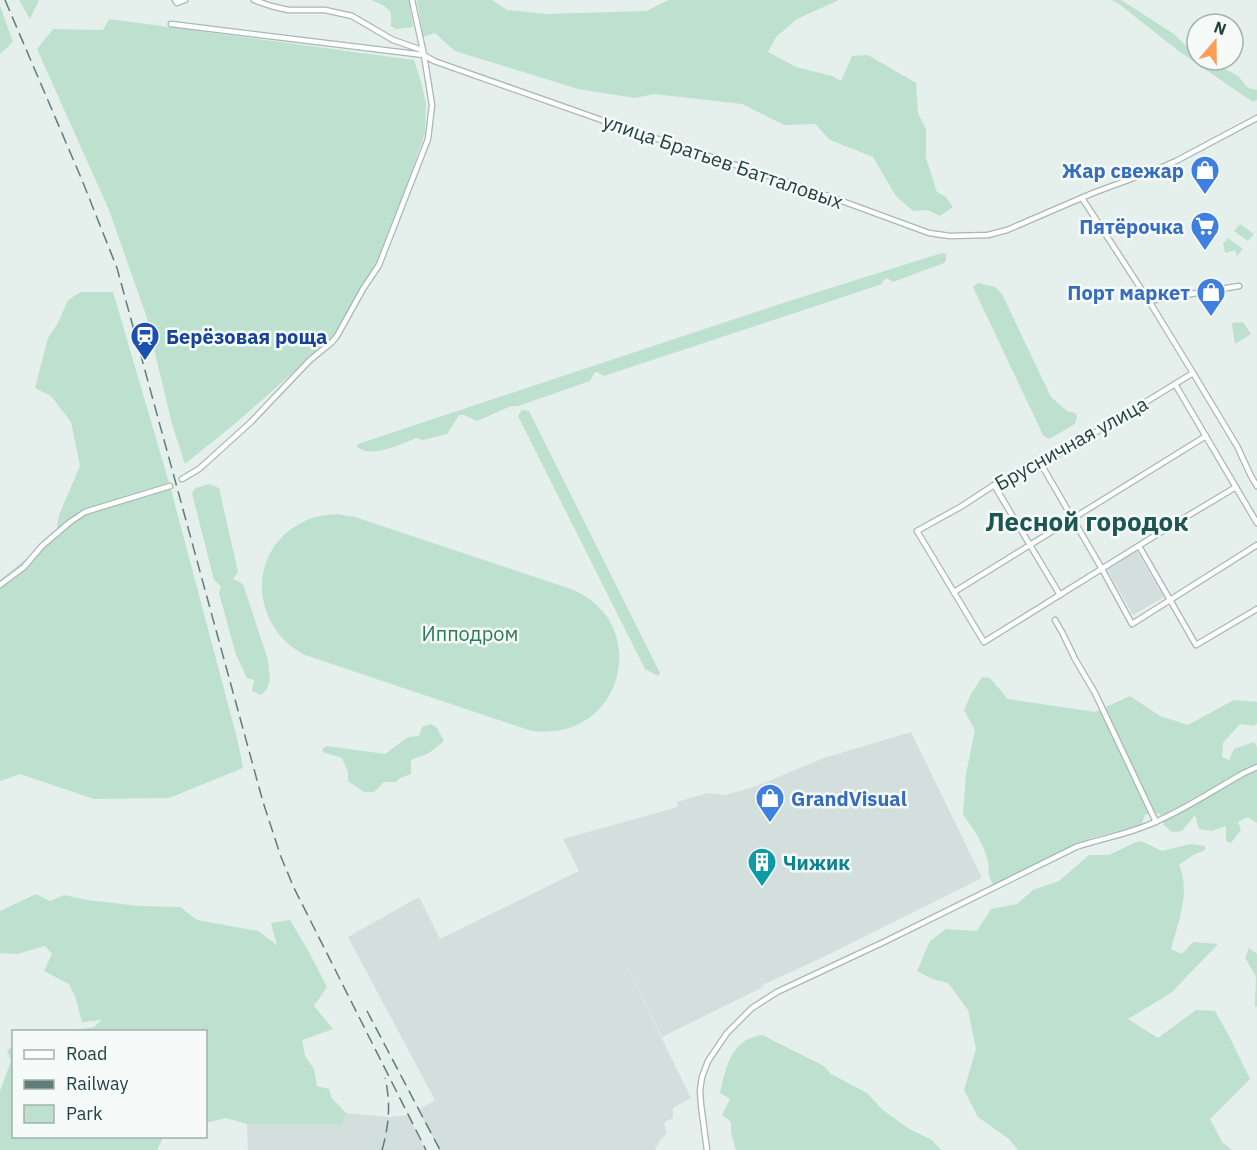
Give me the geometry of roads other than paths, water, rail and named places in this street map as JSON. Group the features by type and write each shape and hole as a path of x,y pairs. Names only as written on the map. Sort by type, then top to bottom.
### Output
{"street":[{"path":"175,0 177,3 185,0"},
{"path":"254,0 288,10 325,10 352,16 393,40 423,53"},
{"path":"182,479 199,469 251,422 310,360 332,342 379,265 428,139 432,105 412,0"},
{"name":"улица Братьев Батталовых","path":"171,24 423,53 434,61 610,123 831,197 930,233 950,236 988,235 1007,230 1176,161 1257,118"},
{"path":"1082,198 1193,372 1237,446 1257,486"},
{"path":"1149,301 1239,286"},
{"name":"Брусничная улица","path":"954,592 917,531 994,485 1041,464 1193,372"},
{"path":"1175,384 1257,524"},
{"path":"1206,436 954,592 984,642 1236,487"},
{"path":"1041,464 1131,624 1257,545"},
{"path":"994,485 1060,595"},
{"path":"0,585 24,567 42,546 85,512 170,486"},
{"path":"1139,546 1196,645 1257,609"},
{"path":"1054,620 1095,693 1156,822"},
{"path":"707,1150 700,1105 702,1077 717,1046 737,1021 752,1008 777,992 1076,848 1156,822 1244,772 1257,767"},
{"path":"701,1150 706,1141"}],"railway":[{"path":"5,0 117,268 263,802 281,857 294,888 426,1150"},
{"path":"367,1011 440,1150"},
{"path":"382,1150 388,1114 385,1078"}],"place":[{"name":"Жар свежар","path":"1205,196"},
{"name":"Пятёрочка","path":"1205,252"},
{"name":"Порт маркет","path":"1211,318"},
{"name":"Берёзовая роща","path":"145,362"},
{"name":"GrandVisual","path":"770,824"},
{"name":"Чижик","path":"762,888"}],"district":[{"name":"Лесной городок","path":"1087,521"}],"park label":[{"name":"Ипподром","path":"470,633"}]}
